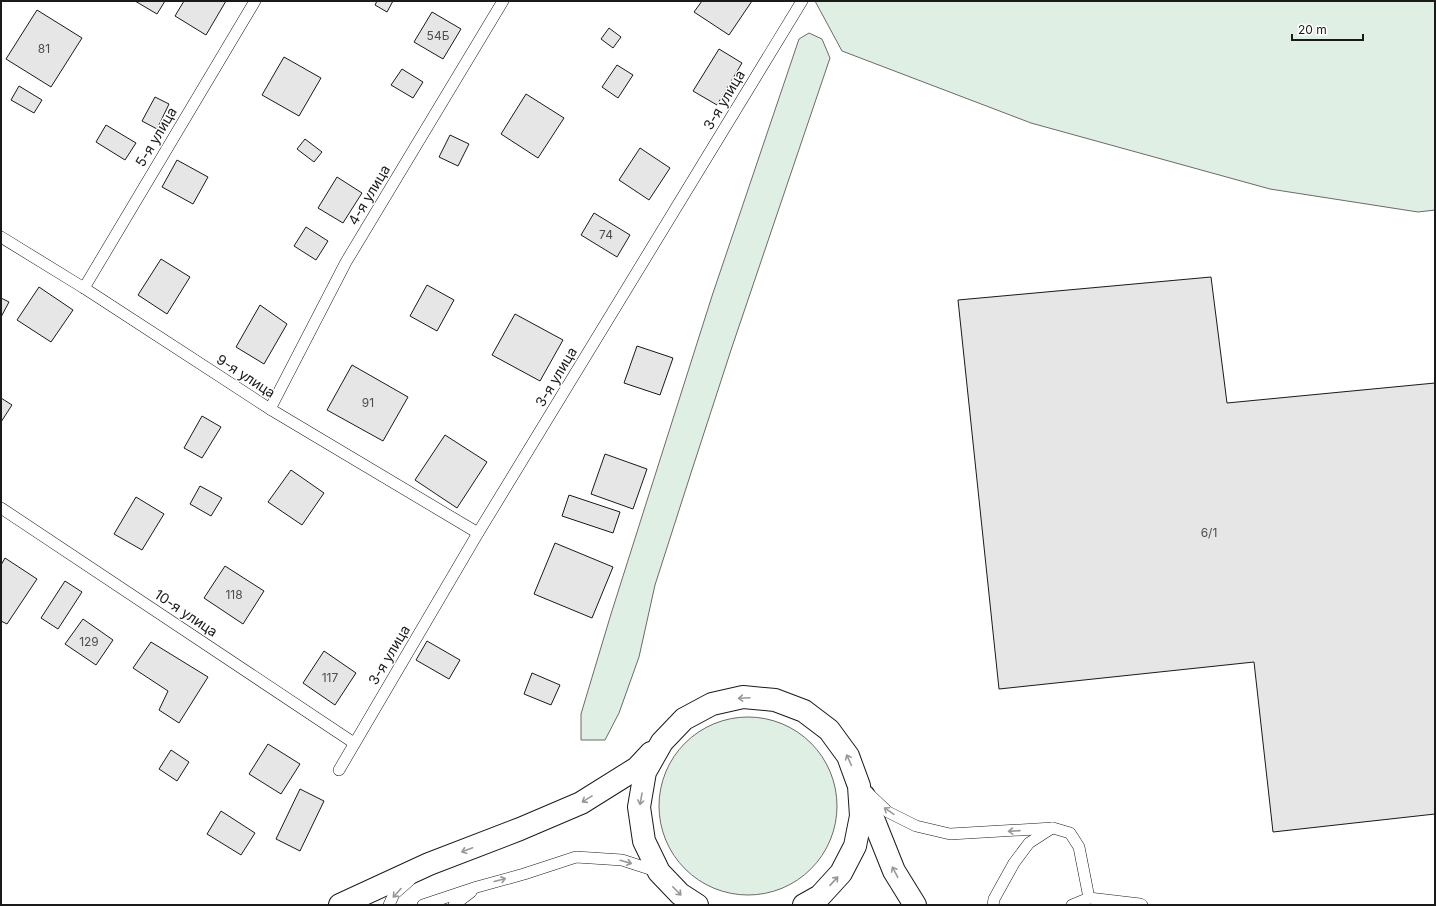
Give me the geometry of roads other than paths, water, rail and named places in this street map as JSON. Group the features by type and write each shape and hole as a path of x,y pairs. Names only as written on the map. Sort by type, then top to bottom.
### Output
{"street":[{"path":"340,905 429,864 520,830 581,803 637,768 684,719 712,704 743,698 775,700 804,711 829,730 848,756 894,871 915,905"},
{"path":"662,742 645,772 639,807 644,841 659,872 680,894 697,905"},
{"path":"804,905 820,896 840,873 855,846 861,816 859,786"}],"lane":[{"name":"5-я улица","path":"84,288 255,1"},
{"name":"4-я улица","path":"270,409 346,262 503,1"},
{"name":"3-я улица","path":"339,770 478,533 802,1"},
{"name":"9-я улица","path":"1,237 84,288 270,409 478,533"},
{"name":"10-я улица","path":"1,508 354,743"},
{"path":"859,786 888,812 916,826 950,834 1053,828 1070,833 1079,847 1089,898"},
{"path":"993,905 994,899 1014,863 1029,843 1053,828"},
{"path":"423,905 576,857 622,860 659,872"},
{"path":"389,905 394,894 429,864"},
{"path":"454,905 477,887"},
{"path":"1072,905 1089,898 1142,905"}]}
